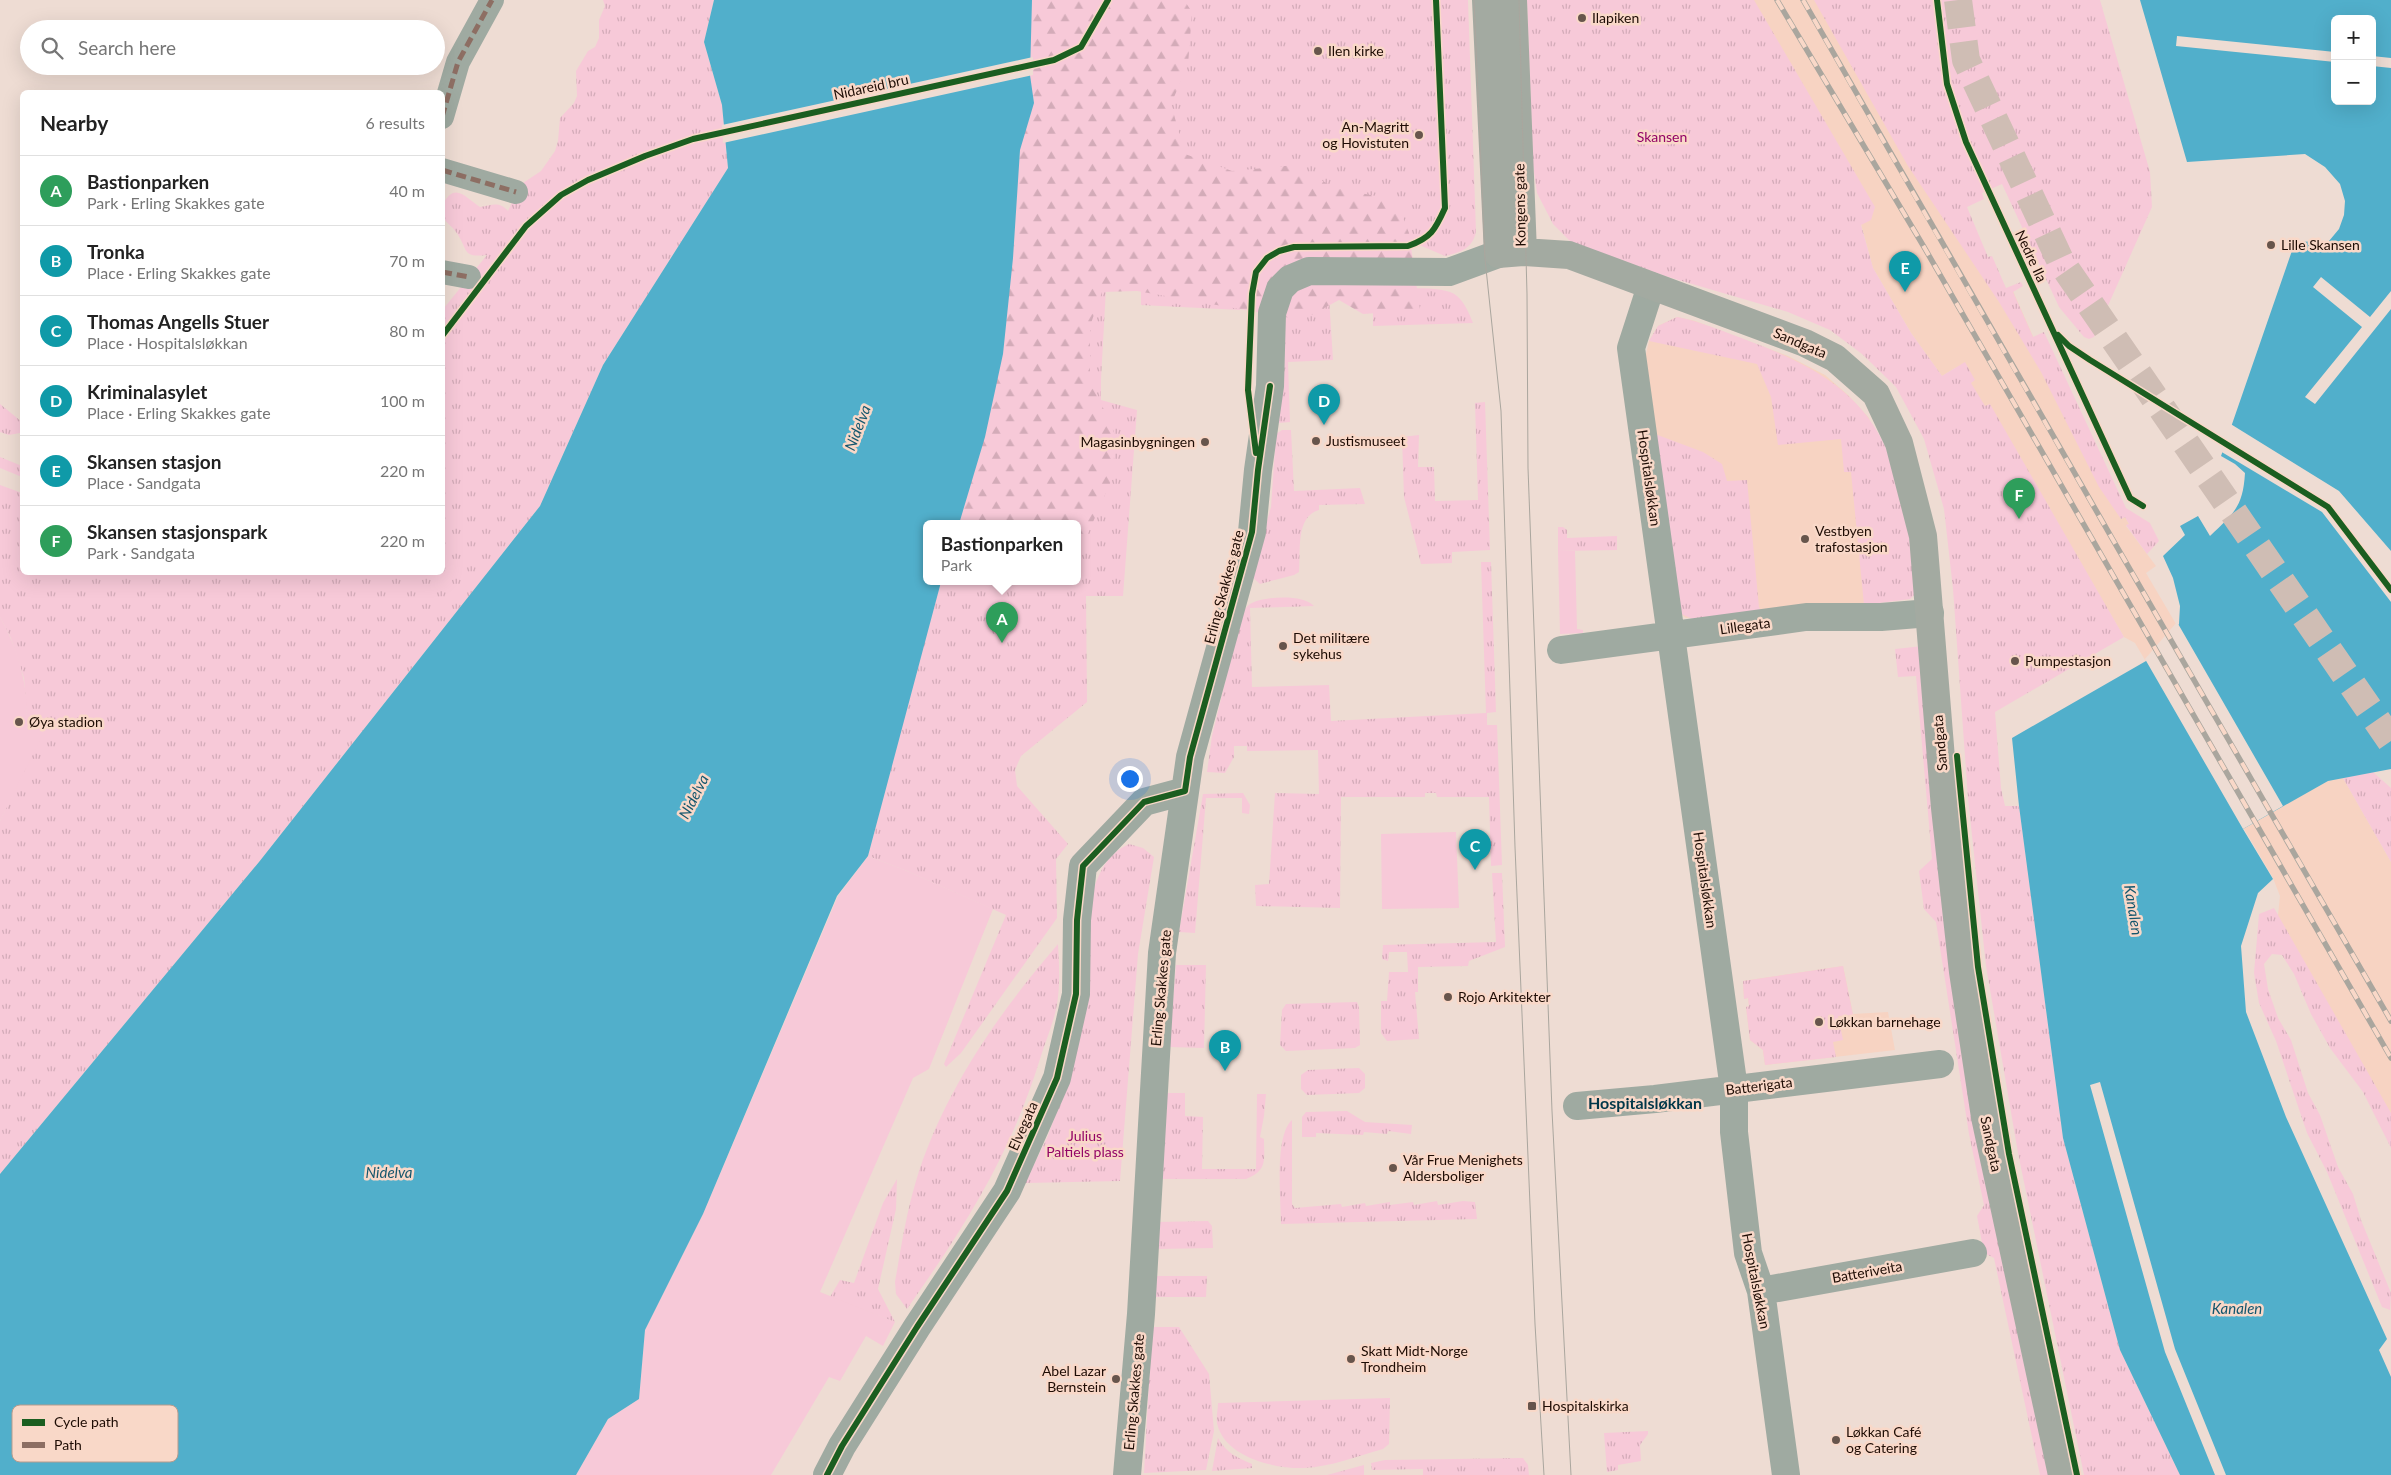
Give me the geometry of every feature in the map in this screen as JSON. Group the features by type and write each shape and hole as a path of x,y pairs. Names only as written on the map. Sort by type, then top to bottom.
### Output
{"main road":[{"name":"Kongens gate","path":"1486,0 1510,253"},
{"name":"Kongens gate","path":"1510,253 1513,0"},
{"name":"Sandgata","path":"1510,253 1569,254 1805,343 1835,358 1876,394 1899,443 1923,536 1945,808 1964,972 1985,1117 2062,1475"}],"street":[{"path":"445,107 458,62 492,0"},
{"path":"445,171 516,192"},
{"name":"Erling Skakkes gate","path":"1128,1475 1141,1314 1162,953 1190,757 1252,532 1258,470 1270,386 1272,313 1280,289 1290,279 1309,272 1448,272 1510,253"},
{"path":"445,273 470,277"},
{"name":"Hospitalsløkkan","path":"1651,286 1631,348 1734,1089 1734,1132 1748,1254 1761,1291 1786,1475"},
{"name":"Lillegata","path":"1561,650 1806,617 1881,618 1930,613"},
{"name":"Elvegata","path":"827,1475 842,1446 912,1335 1007,1191 1058,1078 1076,994 1077,920 1083,866 1144,802 1185,791"},
{"name":"Batterigata","path":"1577,1106 1655,1100 1940,1064"},
{"name":"Batteriveita","path":"1761,1291 1973,1253"}],"shaded area":[{"path":"1724,0 1866,0 2002,296 2013,291 2049,373 2121,519 2125,517 2129,524 2126,526 2156,566 2146,573 2283,806 2328,781 2343,778 2391,862 2391,1126 2277,925 2280,896 2273,878 2135,643 2124,637 2029,475 1955,368 1942,376 1911,333 1873,268 1861,224"},
{"path":"1677,317 1695,321 1788,356 1825,375 1848,395 1869,418 1910,599 1686,618 1681,614 1645,358 1649,341 1658,326"},
{"name":"Løkkan barnehage","path":"1843,966 1853,1014 1888,1012 1895,1050 1765,1065 1763,1050 1750,1040 1746,1007 1749,1006 1748,998 1744,999 1743,981"}],"green space":[{"path":"603,0 714,0 704,42 722,105 728,168 603,365 540,506 259,862 0,1174 0,821 16,787 27,717 24,678 11,638 0,617 0,485 20,492 20,575 445,575 445,307 487,255 469,254 456,232 445,220 445,200 447,197 456,192 480,207 499,205 508,211 520,185 541,171 555,151 560,118 574,103 577,96 576,71 588,51 595,47 599,38 599,20 605,6"},
{"path":"1026,0 1184,0 1192,12 1188,65 1171,104 1185,154 1232,171 1295,165 1335,188 1396,200 1409,233 1420,310 1363,314 1339,300 1302,320 1137,291 1102,292 1090,326 1090,378 1115,435 1113,477 1085,540 1081,542 1081,520 957,520"},
{"path":"1032,0 1468,0 1476,232 1469,246 1445,256 1403,238 1242,266 1240,310 1141,305 1141,290 1106,288 1101,400 1137,410 1123,596 1086,596 1087,702 1021,756 1015,770 1017,786 1068,844 1056,859 1057,918 961,1053 946,1067 944,1064 1006,915 907,871 868,856 906,710 904,709 939,585 1081,585 1081,520 1077,520"},
{"name":"Skansen","path":"1527,0 1754,0 1875,207 1871,220 1861,225 1873,268 1911,333 1942,376 1965,362 1975,380 1971,383 1985,406 1990,404 2124,637 1995,712 2001,788 2005,806 2019,806 2063,1138 2120,1350 2180,1475 2084,1475 2018,1153 1986,966 1968,798 1953,589 1944,509 1924,439 1896,387 1862,354 1830,330 1788,312 1665,276 1571,242 1553,224 1537,193 1533,165"},
{"path":"1814,0 2100,0 2150,172 2152,207 2094,337 2089,339 2084,337 2059,307 2002,184 1982,193 1984,199 1967,207 1988,257 1992,256 2006,288 2021,282 2023,286 2013,292 2033,337 2044,332 2126,508 2150,523 2159,541 2147,554 2126,525 2129,524 2125,517 2121,519 2099,487 2041,372 1999,302 1908,166"},
{"path":"1423,288 1443,290 1451,293 1462,302 1473,323 1373,326 1373,301 1386,289"},
{"path":"1329,297 1333,360 1288,362 1290,422 1279,423 1276,416 1281,324 1290,304"},
{"path":"1677,317 1769,349 1807,367 1842,390 1871,421 1888,455 1907,524 1915,582 1915,594 1910,599 1864,605 1851,472 1844,472 1841,439 1778,445 1771,397 1757,364 1649,341 1658,326"},
{"path":"1485,402 1490,550 1452,552 1452,563 1421,564 1404,497 1402,437 1419,435 1418,467 1434,467 1435,501 1478,500 1475,403"},
{"path":"0,404 20,420 20,433 9,435 0,432"},
{"path":"1282,430 1291,430 1294,491 1360,488 1365,504 1319,505 1319,510 1311,514 1303,527 1299,572 1260,584 1251,576 1271,507 1276,434"},
{"path":"1655,434 1703,452 1722,464 1727,481 1747,480 1759,607 1763,614 1693,619 1681,614"},
{"path":"0,457 20,465 20,476 0,468"},
{"path":"1558,527 1563,527 1567,530 1567,538 1617,536 1617,550 1558,551"},
{"path":"1558,551 1575,551 1577,629 1583,630 1583,633 1560,634"},
{"path":"1481,562 1491,562 1496,712 1487,713 1487,725 1497,725 1502,865 1491,866 1489,797 1437,797 1436,793 1425,793 1425,797 1341,797 1340,908 1256,906 1255,885 1269,884 1275,793 1319,794 1318,750 1247,751 1247,746 1234,746 1234,757 1225,773 1207,772 1212,736 1242,613 1250,604 1256,601 1273,598 1293,598 1309,602 1314,606 1250,608 1252,687 1329,685 1331,721 1486,713"},
{"name":"Øya stadion","path":"0,617 12,641 20,666 27,704 27,717 47,726 0,821"},
{"path":"1923,646 2052,1475 2040,1475 1994,1258 1984,1253 1977,1216 1984,1205 1969,1134 1936,922 1924,909 1919,871 1932,859 1916,676 1898,677 1895,649"},
{"path":"2373,772 2391,788 2391,862 2343,778"},
{"path":"1243,793 1250,805 1249,814 1242,813 1242,798 1206,798 1195,933 1179,932 1203,794"},
{"path":"1456,832 1459,908 1382,909 1381,834"},
{"name":"Julius Paltiels plass","path":"1129,844 1143,848 1154,857 1138,954 1120,1181 1025,1183 1047,1138 1068,1081 1090,900 1096,882 1108,860"},
{"path":"868,856 993,909 929,1069 913,1078 820,1292 895,1322 883,1346 866,1336 840,1381 829,1377 771,1475 576,1475 608,1419 639,1399 645,1330 703,1214 838,896"},
{"path":"1492,873 1502,873 1505,947 1469,961 1468,966 1418,967 1418,992 1415,992 1419,1039 1387,1041 1381,1033 1381,1001 1387,1001 1389,972 1408,972 1407,952 1389,952 1388,961 1382,959 1383,945 1496,942"},
{"path":"2274,908 2391,1113 2391,1148 2363,1092 2330,1048 2311,1014 2294,974 2282,955 2272,954 2264,964 2268,989 2278,1018 2291,1040 2308,1093 2320,1115 2338,1167 2353,1194 2361,1220 2391,1293 2390,1310 2382,1307 2327,1172 2307,1133 2276,1041 2259,1003 2254,973 2259,914"},
{"path":"1058,944 1059,984 1055,1013 1015,1127 1000,1159 967,1219 907,1309 896,1294 895,1282 909,1206 927,1148 957,1085 975,1055 1014,998"},
{"path":"1176,965 1206,965 1204,1048 1169,1047"},
{"name":"Løkkan barnehage","path":"1843,966 1853,1015 1838,1016 1843,1040 1833,1042 1836,1057 1765,1065 1763,1050 1750,1040 1746,1007 1749,1006 1748,998 1744,999 1743,981"},
{"path":"1357,1002 1359,1007 1360,1045 1355,1048 1286,1051 1280,1045 1282,1010 1286,1004"},
{"path":"1359,1068 1365,1074 1365,1088 1359,1093 1307,1095 1301,1089 1301,1075 1308,1070"},
{"path":"1166,1093 1185,1093 1185,1116 1203,1117 1202,1169 1256,1169 1257,1094 1266,1094 1260,1137 1264,1139 1264,1158 1258,1172 1246,1179 1161,1179"},
{"path":"1347,1111 1365,1122 1412,1125 1411,1134 1388,1131 1387,1134 1364,1132 1363,1135 1316,1133 1316,1137 1302,1137 1302,1117 1306,1112"},
{"path":"1292,1120 1292,1204 1295,1208 1341,1204 1342,1207 1365,1203 1366,1206 1390,1202 1390,1205 1413,1202 1414,1205 1437,1201 1438,1205 1463,1201 1475,1202 1477,1219 1281,1224 1281,1154 1286,1128"},
{"path":"897,1179 896,1209 878,1289 895,1322 830,1297 840,1280 854,1283 883,1203"},
{"path":"1208,1221 1212,1226 1213,1248 1157,1249 1158,1222"},
{"path":"1155,1276 1207,1276 1206,1297 1154,1297"},
{"path":"1152,1327 1179,1327 1209,1374 1214,1431 1206,1470 1144,1473"},
{"path":"1390,1398 1389,1444 1383,1449 1314,1467 1292,1468 1252,1459 1229,1445 1217,1423 1218,1403"},
{"path":"1648,1431 1640,1445 1641,1461 1618,1465 1618,1470 1607,1472 1604,1433"},
{"path":"1218,1438 1229,1451 1252,1464 1252,1468 1212,1471"},
{"path":"1523,1458 1528,1465 1529,1475 1423,1475 1423,1469 1372,1470 1371,1463 1385,1460"},
{"path":"1364,1465 1364,1475 1327,1475"}],"water":[{"name":"Nidelva","path":"714,0 1032,0 1030,75 1034,103 1020,150 1013,258 1003,354 985,437 960,520 923,520 923,585 940,585 868,856 837,896 703,1214 645,1330 639,1399 608,1419 576,1475 0,1475 0,1174 259,862 540,506 603,365 728,168 722,105 704,42"},
{"name":"Kanalen","path":"2140,0 2391,0 2391,769 2328,781 2243,829 2273,879 2258,893 2241,946 2246,1012 2286,1117 2387,1339 2379,1350 2391,1377 2391,1475 2180,1475 2120,1350 2063,1138 2019,806 2012,738 2146,661 2179,624 2180,606 2173,578 2163,556 2185,535 2180,526 2198,516 2210,536 2236,509 2242,494 2245,473 2235,464 2221,456 2295,242 2329,241 2339,229 2344,215 2345,201 2340,184 2325,167 2305,154 2187,162"}],"pier":[{"path":"2177,36 2331,52 2331,62 2176,46"},
{"path":"2376,56 2391,58 2391,68 2376,66"},
{"path":"1033,57 1033,75 723,143 722,125"},
{"path":"2321,277 2370,317 2391,291 2391,309 2315,404 2305,397 2362,327 2313,287"},
{"path":"2229,423 2339,491 2391,551 2391,602 2322,512 2220,451"},
{"path":"2177,622 2283,806 2243,829 2145,659"},
{"path":"2100,1082 2175,1349 2226,1475 2215,1475 2165,1352 2090,1085"}],"tunnel":[{"path":"1958,0 1966,60 2061,262 2391,741"}],"tram line":[{"path":"1474,0 1485,259 1501,411 1515,847 1535,1324 1544,1475"},
{"path":"1519,0 1527,294 1528,468 1552,1111 1571,1475"}],"railway":[{"path":"1777,0 1924,247 2391,1058"},
{"path":"1803,0 2391,1021"}],"marked path":[{"path":"445,107 458,62 492,0"},
{"path":"445,171 516,192"},
{"path":"445,273 469,277"}],"cycle path":[{"name":"Nidareid bru","path":"445,332 526,226 561,195 588,180 645,156 693,139 1054,60 1081,47 1108,0"},
{"path":"1256,453 1248,390 1252,294 1256,272 1267,258 1279,251 1294,247 1408,246 1422,240 1431,232 1445,208 1436,0"},
{"name":"Nedre Ila","path":"1937,0 1947,84 1966,142 2130,498 2143,506"},
{"path":"2058,335 2069,346 2090,360 2328,507 2391,590"},
{"path":"827,1475 842,1446 917,1327 1007,1191 1057,1078 1076,994 1077,920 1083,866 1144,802 1185,791 1190,757 1252,532 1258,470 1270,386"},
{"path":"1957,756 1978,967 2009,1154 2077,1475"}],"place":[{"name":"Ilapiken","path":"1582,18"},
{"name":"Ilen kirke","path":"1318,51"},
{"name":"An-Magritt og Hovistuten","path":"1419,135"},
{"name":"Lille Skansen","path":"2271,245"},
{"name":"Skansen stasjon","path":"1905,292"},
{"name":"Kriminalasylet","path":"1324,425"},
{"name":"Justismuseet","path":"1316,441"},
{"name":"Magasinbygningen","path":"1205,442"},
{"name":"Skansen stasjonspark","path":"2019,519"},
{"name":"Vestbyen trafostasjon","path":"1805,539"},
{"name":"Bastionparken","path":"1002,643"},
{"name":"Det militære sykehus","path":"1283,646"},
{"name":"Pumpestasjon","path":"2015,661"},
{"name":"Øya stadion","path":"19,722"},
{"name":"Thomas Angells Stuer","path":"1475,870"},
{"name":"Rojo Arkitekter","path":"1448,997"},
{"name":"Løkkan barnehage","path":"1819,1022"},
{"name":"Tronka","path":"1225,1071"},
{"name":"Vår Frue Menighets Aldersboliger","path":"1393,1168"},
{"name":"Skatt Midt-Norge Trondheim","path":"1351,1359"},
{"name":"Abel Lazar Bernstein","path":"1116,1379"},
{"name":"Hospitalskirka","path":"1532,1406"},
{"name":"Løkkan Café og Catering","path":"1836,1440"}],"district":[{"name":"Hospitalsløkkan","path":"1645,1103"}]}
